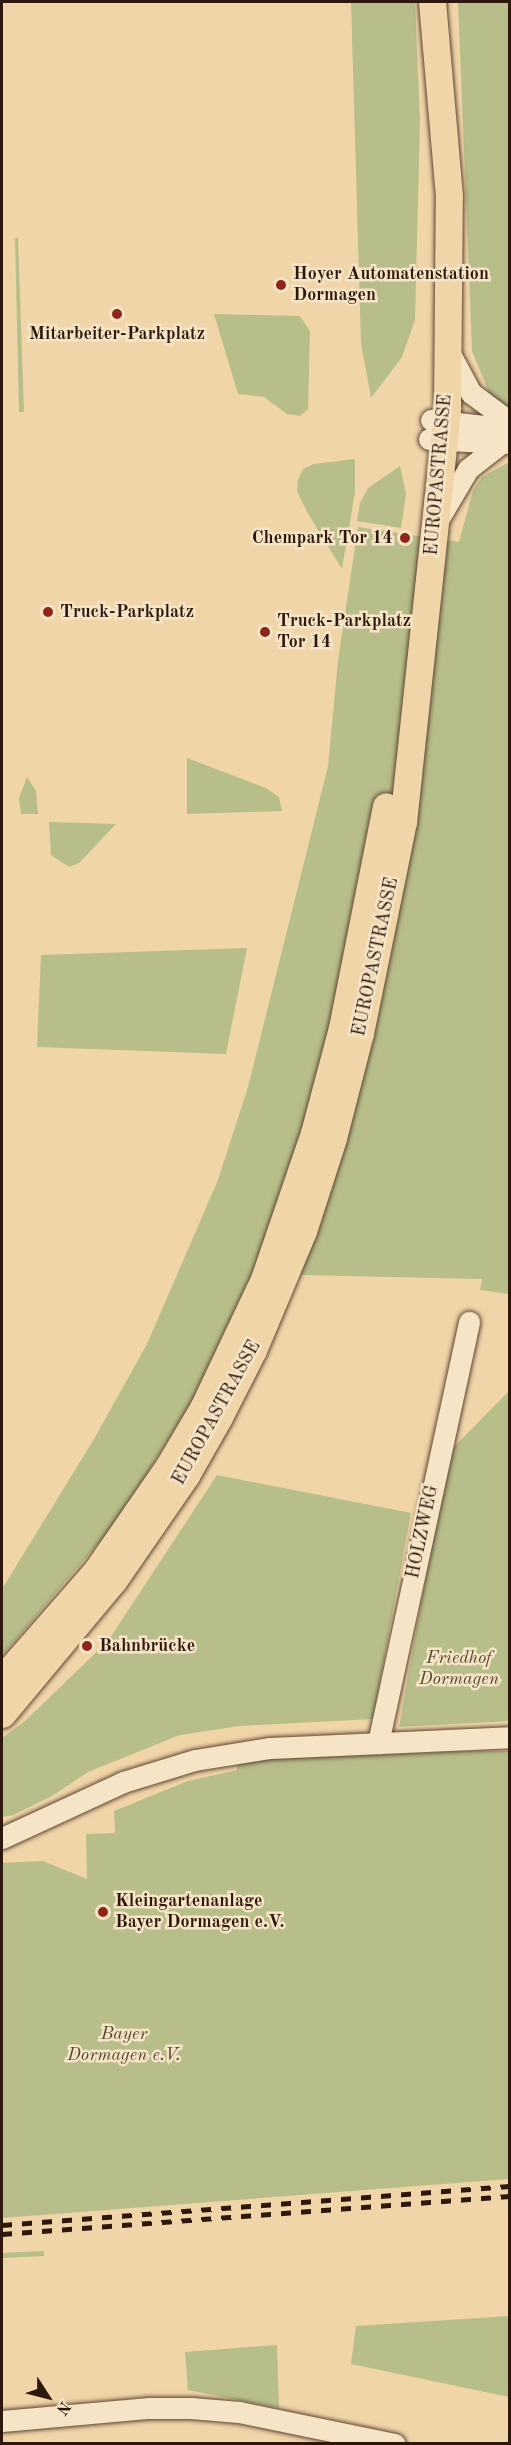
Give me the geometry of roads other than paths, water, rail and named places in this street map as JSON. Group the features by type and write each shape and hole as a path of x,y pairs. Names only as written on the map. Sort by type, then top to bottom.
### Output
{"main road":[{"name":"EUROPASTRASSE","path":"2,1679 97,1570 170,1464 236,1342 285,1224 342,1028 385,816 449,351 449,196 439,105 432,2"},
{"name":"EUROPASTRASSE","path":"2,1714 113,1581 186,1475 254,1350 303,1231 333,1138 384,923 409,775 436,523 439,105"}],"street":[{"path":"449,351 471,393 510,422"},
{"path":"437,430 506,439"},
{"path":"436,523 468,469 506,439"},
{"name":"HOLZWEG","path":"378,1743 469,1322"},
{"path":"2,1838 123,1782 195,1760 270,1748 510,1737"},
{"path":"2,2421 149,2408 191,2408 239,2412 316,2435 395,2444"}],"railway":[{"path":"2,2225 510,2186"},
{"path":"2,2234 510,2196"}],"place":[{"name":"Hoyer Automatenstation Dormagen","path":"281,285"},
{"name":"Mitarbeiter-Parkplatz","path":"117,314"},
{"name":"Chempark Tor 14","path":"405,538"},
{"name":"Truck-Parkplatz","path":"48,612"},
{"name":"Truck-Parkplatz Tor 14","path":"265,632"},
{"name":"Bahnbrücke","path":"87,1646"},
{"name":"Kleingartenanlage Bayer Dormagen e.V.","path":"103,1912"}],"park label":[{"name":"Friedhof Dormagen","path":"459,1669"},
{"name":"Bayer Dormagen e.V.","path":"124,2045"}]}
